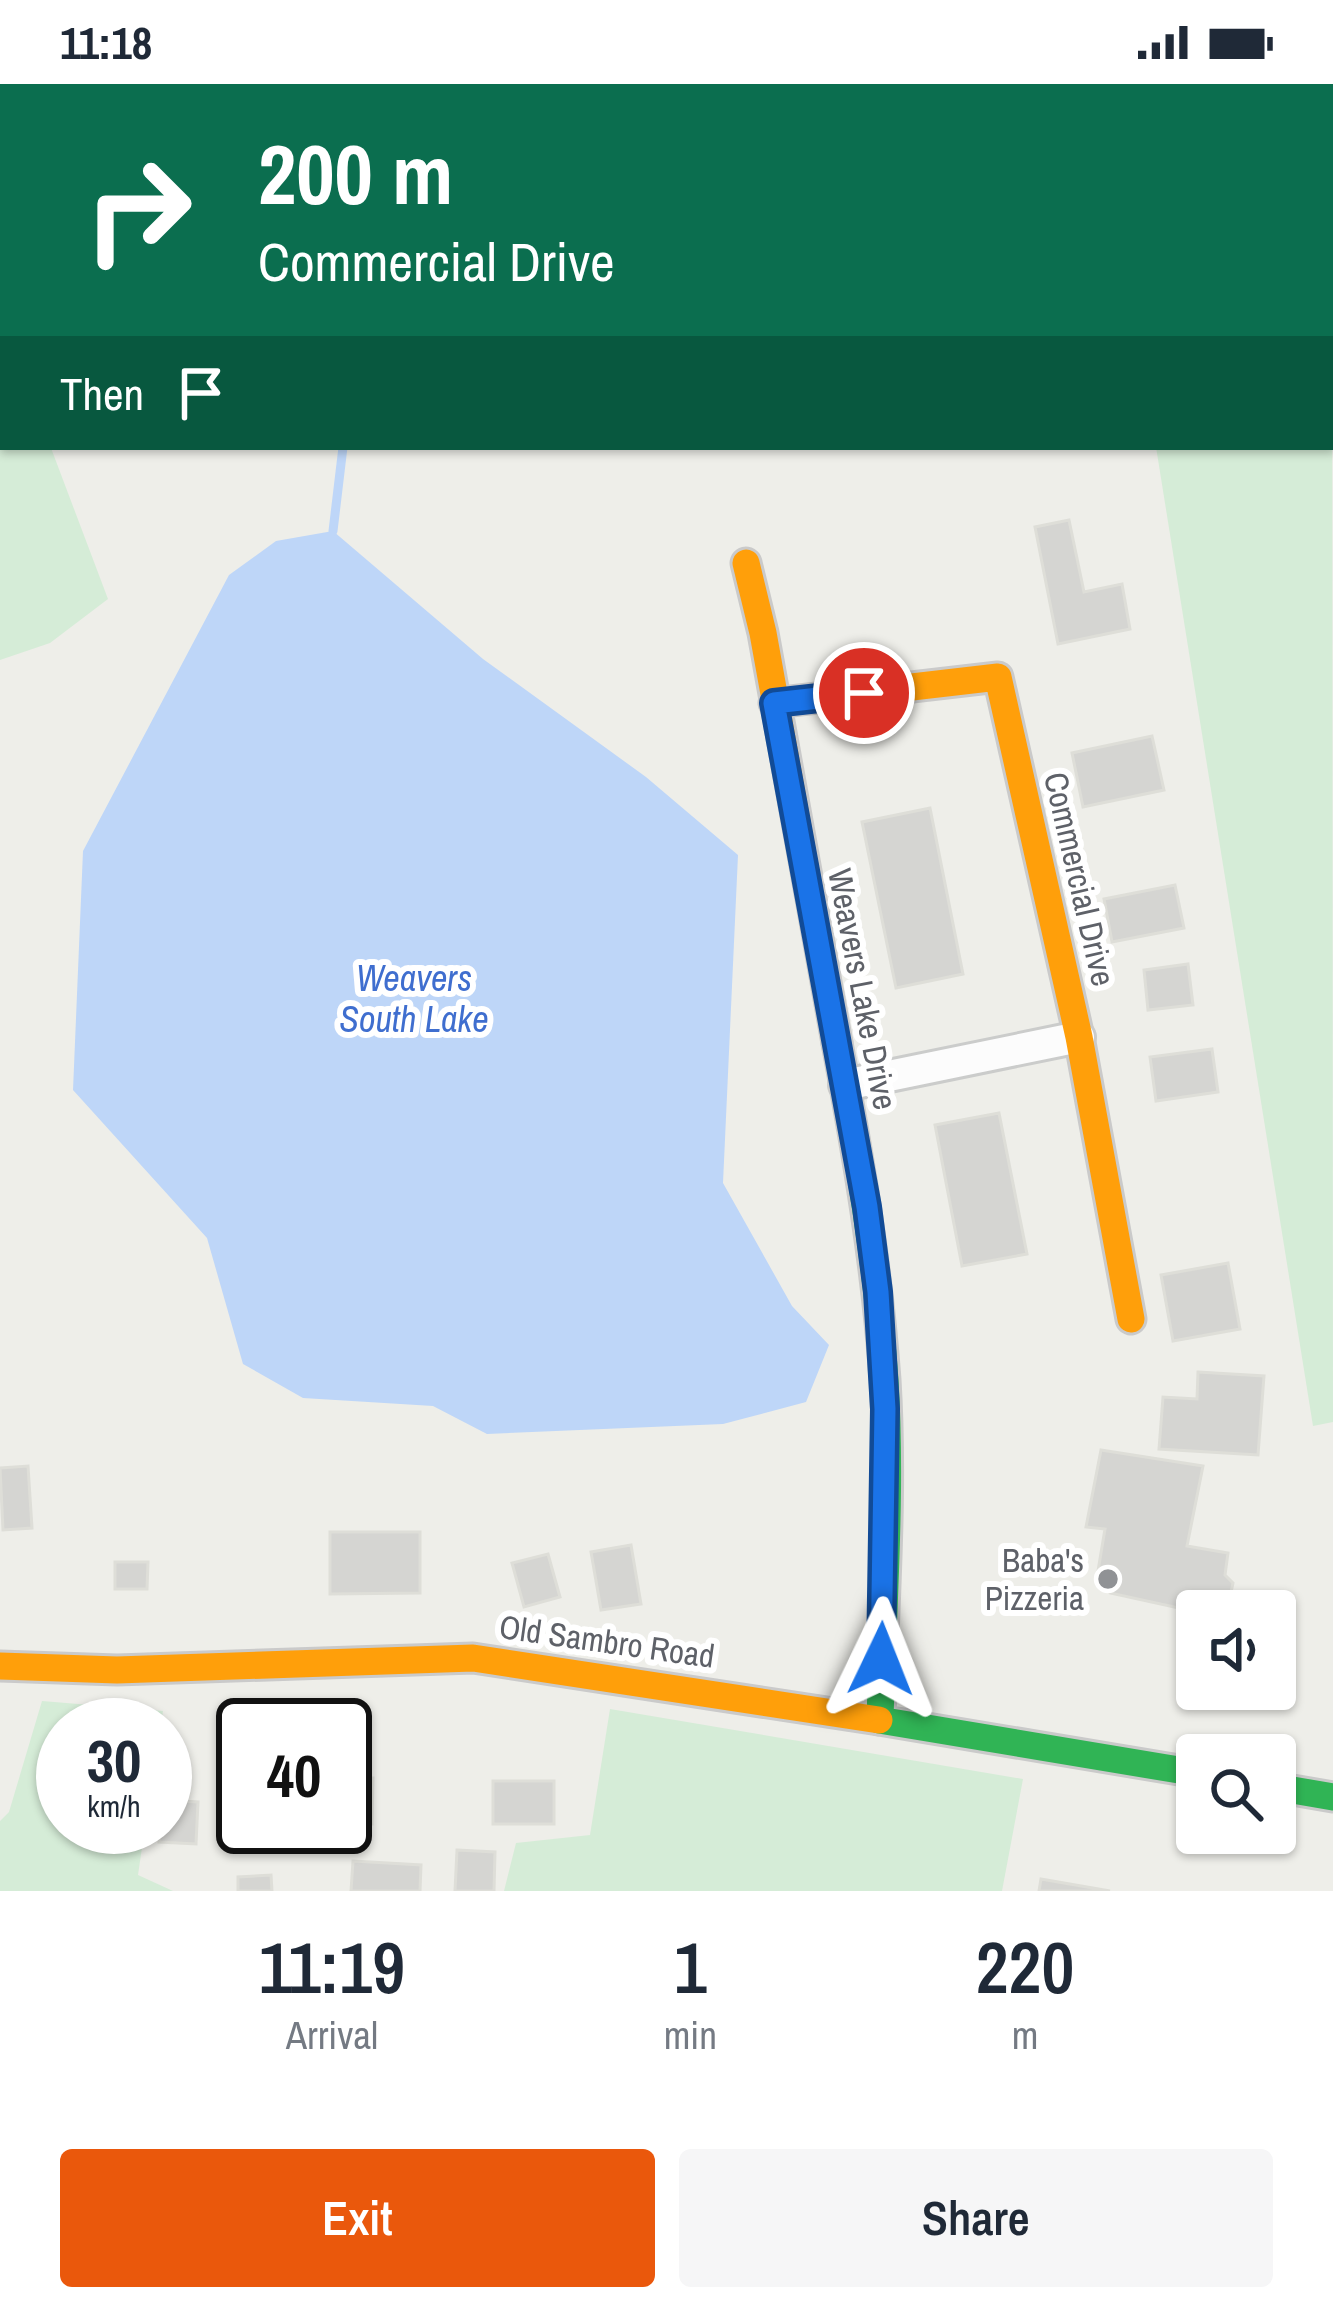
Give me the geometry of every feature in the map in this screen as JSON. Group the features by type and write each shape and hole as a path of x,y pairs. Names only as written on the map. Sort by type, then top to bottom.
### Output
{"street":[{"name":"Weavers Lake Drive","path":"746,562 758,606 871,1228 883,1340 886,1544 880,1720"},
{"name":"Commercial Drive","path":"774,703 998,677 1079,1037 1131,1319"},
{"path":"844,1084 1079,1037"},
{"name":"Old Sambro Road","path":"0,1666 117,1670 473,1658 1176,1769"},
{"path":"1296,1790 1333,1797"}],"green space":[{"path":"0,450 52,450 108,599 50,643 0,660"},
{"path":"1156,450 1332,450 1333,1422 1313,1426"},
{"path":"610,1709 1023,1779 1002,1891 504,1891 516,1843 590,1835"},
{"path":"36,1721 36,1854 141,1854 138,1875 173,1891 0,1891 0,1821 9,1812"}],"water":[{"name":"Weavers South Lake","path":"333,531 483,659 646,777 738,855 723,1183 792,1306 829,1345 806,1402 723,1424 487,1434 433,1406 303,1398 243,1364 207,1238 73,1090 83,851 229,575 276,541"}],"building":[{"path":"1069,520 1084,592 1122,584 1130,629 1058,644 1035,527"},
{"path":"1152,736 1164,790 1083,807 1072,753"},
{"path":"930,808 963,974 896,988 862,822"},
{"path":"1175,885 1184,928 1112,942 1104,899"},
{"path":"1188,964 1193,1005 1148,1010 1144,970"},
{"path":"1212,1049 1218,1092 1156,1101 1150,1057"},
{"path":"999,1113 1027,1254 962,1266 935,1125"},
{"path":"1228,1263 1240,1329 1173,1341 1161,1275"},
{"path":"1198,1372 1264,1376 1258,1455 1159,1449 1163,1397 1197,1399"},
{"path":"1101,1450 1203,1466 1187,1546 1228,1553 1225,1575 1233,1583 1232,1590 1176,1590 1176,1607 1110,1593 1097,1577 1105,1529 1086,1527"},
{"path":"28,1466 32,1528 3,1530 0,1468"},
{"path":"330,1532 420,1532 420,1593 330,1594"},
{"path":"631,1545 641,1604 601,1610 591,1552"},
{"path":"548,1554 560,1597 524,1607 512,1563"},
{"path":"115,1562 148,1562 147,1589 115,1589"},
{"path":"493,1781 554,1781 554,1824 493,1824"},
{"path":"192,1802 198,1802 196,1844 192,1844"},
{"path":"457,1850 495,1852 494,1891 455,1891"},
{"path":"353,1861 421,1865 420,1891 351,1891"},
{"path":"271,1875 272,1891 238,1891 238,1877"},
{"path":"1041,1879 1110,1891 1039,1891"}],"waterway":[{"path":"333,531 343,450"}],"traffic: fast":[{"path":"837,1043 866,1211 885,1380 887,1507 880,1720"},
{"path":"879,1720 1176,1770"},
{"path":"1296,1791 1333,1797"}],"traffic: slow":[{"path":"746,563 763,633 837,1043"},
{"path":"774,703 998,677 1079,1037 1131,1319"},
{"path":"0,1666 117,1670 473,1658 879,1720"}],"place":[{"name":"Baba's Pizzeria","path":"1108,1579"}],"route":[{"path":"864,693 774,703 867,1207 878,1292 885,1409 881,1659"}]}
